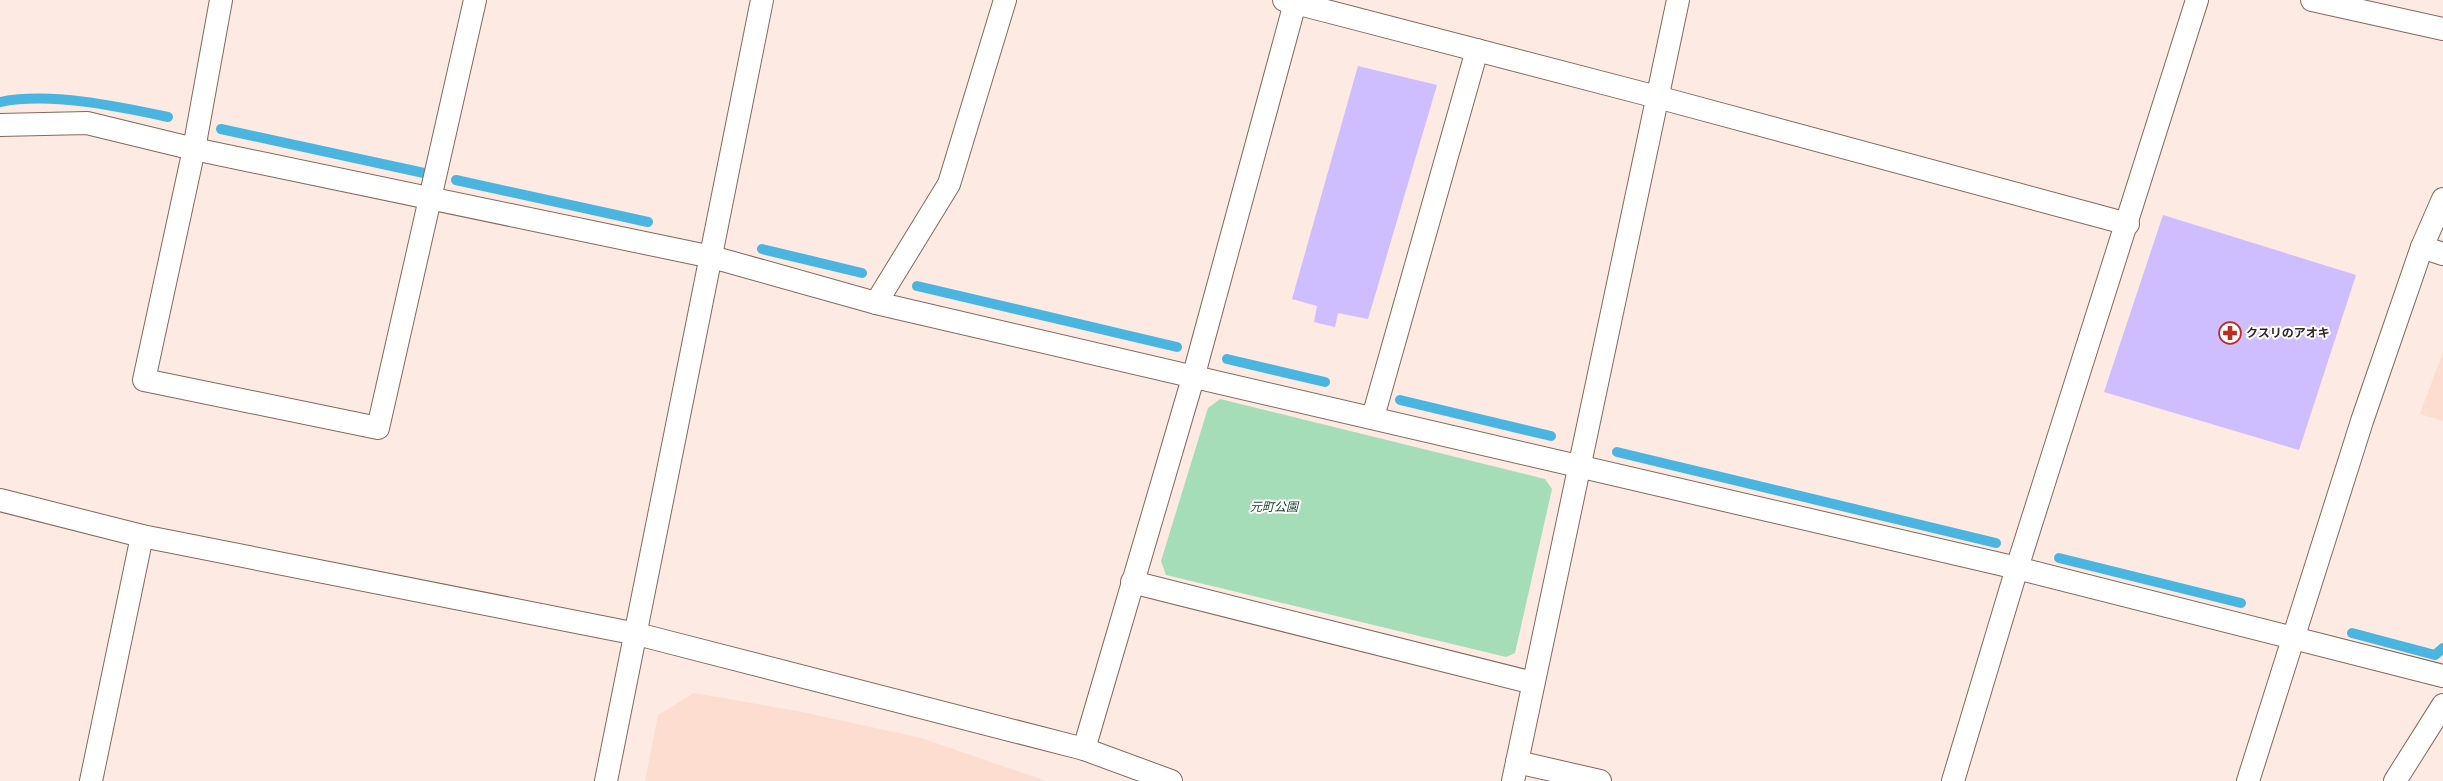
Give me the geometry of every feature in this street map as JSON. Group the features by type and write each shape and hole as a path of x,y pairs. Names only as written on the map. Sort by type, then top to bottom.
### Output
{"street":[{"path":"221,0 194,150 144,380 378,428 475,0"},
{"path":"606,781 637,634 762,0"},
{"path":"876,303 949,184 1005,0"},
{"path":"1600,781 1515,771 1578,467 1678,0"},
{"path":"1953,781 2017,568 2128,224 2197,0"},
{"path":"2312,0 2443,29"},
{"path":"1084,749 1193,378 1290,1 1657,97 2128,224"},
{"path":"1373,417 1477,50"},
{"path":"0,124 87,123 194,150 712,257 876,303 1193,378 1373,417 1578,467 2017,568 2443,676"},
{"path":"2248,781 2362,421 2422,247 2443,199"},
{"path":"2422,247 2443,254"},
{"path":"0,500 142,536 637,634 1084,749 1171,781"},
{"path":"91,781 142,536"},
{"path":"1132,582 1533,682"},
{"path":"2395,781 2443,704"}],"shaded area":[{"path":"2443,352 2443,421 2420,414"},
{"path":"694,693 802,712 921,738 1046,781 645,781 658,715"}],"green space":[{"name":"元町公園","path":"1220,399 1545,479 1552,489 1515,653 1506,657 1166,575 1161,561 1208,408"}],"building":[{"path":"1358,66 1437,85 1368,319 1338,313 1335,327 1314,322 1317,306 1292,299"},
{"name":"クスリのアオキ","path":"2163,215 2356,275 2299,450 2104,392"}],"waterway":[{"path":"0,102 19,99 62,99 106,105 168,117"},
{"path":"221,129 424,173"},
{"path":"456,180 648,222"},
{"path":"762,249 862,273"},
{"path":"917,286 1177,347"},
{"path":"1227,359 1325,382"},
{"path":"1400,400 1551,436"},
{"path":"1617,452 1996,543"},
{"path":"2059,558 2241,603"},
{"path":"2352,633 2435,655 2443,648"}],"place":[{"name":"クスリのアオキ","path":"2230,333"}]}
